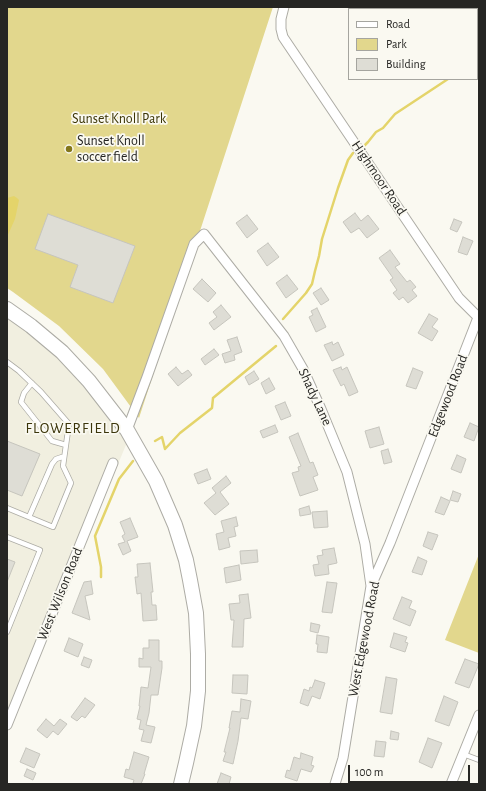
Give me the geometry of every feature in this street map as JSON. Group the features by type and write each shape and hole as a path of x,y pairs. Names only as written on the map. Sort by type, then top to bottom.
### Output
{"main road":[{"path":"7,310 31,326 62,352 89,381 127,430 156,481 175,525 186,560 193,598 197,633 198,668 198,691 194,720 181,784"}],"street":[{"name":"Highmoor Road","path":"284,7 280,29 283,37 459,298 479,316"},
{"name":"Shady Lane","path":"127,430 194,244 204,234 284,336 306,376 347,472 365,544 371,586"},
{"name":"Edgewood Road","path":"416,477 479,316"},
{"name":"West Wilson Road","path":"7,725 113,463"},
{"name":"West Edgewood Road","path":"335,784 343,758 371,586 416,477"},
{"path":"451,784 479,715"}],"lane":[{"path":"7,362 32,383 69,424 63,466 71,483 53,527 7,508"},
{"path":"32,383 24,393 21,402 52,441 66,445"},
{"path":"29,517 52,464 56,458 64,457"},
{"path":"7,537 40,550 7,632"},
{"path":"463,754 479,760"}],"shaded area":[{"path":"14,196 19,200 15,219 7,237 7,198"},
{"path":"7,318 22,325 59,357 92,392 128,440 7,732"}],"green space":[{"name":"Sunset Knoll Park","path":"7,7 273,7 139,418 103,369 59,326 7,288"},
{"path":"479,554 479,653 445,640"}],"building":[{"path":"355,213 361,221 368,215 379,229 367,238 359,228 351,233 343,222"},
{"path":"48,214 135,246 113,303 70,287 78,265 35,249"},
{"path":"247,215 258,229 247,238 236,223"},
{"path":"454,219 462,222 457,232 450,229"},
{"path":"463,237 473,241 467,255 458,252"},
{"path":"268,243 279,257 267,266 257,251"},
{"path":"390,250 400,264 395,267 407,282 410,280 416,287 412,290 417,296 408,303 403,297 399,300 393,293 397,290 390,280 393,278 379,258"},
{"path":"287,275 298,289 286,298 276,283"},
{"path":"202,279 216,293 208,302 193,289"},
{"path":"321,288 329,300 321,305 313,293"},
{"path":"221,305 231,317 214,330 209,323 217,317 213,312"},
{"path":"317,308 326,327 316,332 309,317 313,315 311,311"},
{"path":"429,314 438,319 432,327 438,331 432,341 418,333"},
{"path":"237,337 242,352 234,355 235,360 225,363 222,354 231,351 227,340"},
{"path":"332,342 333,345 338,342 344,355 332,361 324,345"},
{"path":"214,349 219,355 205,365 201,359"},
{"path":"176,367 182,374 188,370 192,375 178,386 168,374"},
{"path":"341,367 342,370 347,367 358,392 349,396 344,384 341,386 333,370"},
{"path":"413,368 423,372 416,389 406,386"},
{"path":"254,371 259,379 249,385 245,377"},
{"path":"269,378 275,389 266,394 261,383"},
{"path":"285,402 291,416 281,420 275,406"},
{"path":"470,423 479,427 474,441 464,437"},
{"path":"275,425 278,432 263,438 260,431"},
{"path":"379,427 384,444 370,448 365,431"},
{"path":"298,433 310,463 313,462 318,475 313,477 318,490 300,496 292,473 299,471 298,467 301,466 289,437"},
{"path":"7,441 40,454 22,496 7,490"},
{"path":"388,449 392,462 384,464 381,451"},
{"path":"457,455 466,459 461,473 451,469"},
{"path":"207,469 211,479 198,484 194,474"},
{"path":"226,476 231,483 220,492 229,504 215,515 204,503 216,493 212,488"},
{"path":"453,491 461,494 458,502 450,500"},
{"path":"441,497 450,501 444,515 435,512"},
{"path":"309,506 311,514 300,516 299,509"},
{"path":"327,511 328,527 314,528 312,512"},
{"path":"236,517 238,526 234,527 236,536 228,538 230,547 219,550 216,534 224,532 221,521"},
{"path":"130,518 138,537 127,541 131,551 123,555 118,544 125,542 122,536 125,534 120,522"},
{"path":"428,532 438,535 432,550 423,546"},
{"path":"334,548 337,563 328,565 329,574 315,576 313,565 319,564 317,556 323,555 322,550"},
{"path":"257,550 258,562 241,564 240,551"},
{"path":"418,557 427,561 422,575 412,572"},
{"path":"7,559 15,562 7,582"},
{"path":"150,563 153,592 151,592 152,605 156,605 157,620 143,621 141,593 137,594 135,577 138,577 137,564"},
{"path":"239,565 241,580 226,583 224,568"},
{"path":"91,581 93,594 85,596 90,620 72,613 84,582"},
{"path":"327,582 337,583 332,613 322,612"},
{"path":"248,594 251,618 244,619 243,647 232,647 234,620 231,620 229,604 240,603 239,595"},
{"path":"402,597 412,601 409,608 416,611 410,626 393,619"},
{"path":"311,623 320,625 318,633 310,631"},
{"path":"394,633 407,637 405,642 408,643 405,652 390,647"},
{"path":"317,635 329,637 327,653 317,652"},
{"path":"69,638 83,644 78,657 64,651"},
{"path":"149,640 159,640 159,661 162,661 158,695 151,695 146,725 155,727 151,743 141,741 144,730 139,729 141,720 137,719 140,706 141,687 148,688 151,667 139,667 139,658 143,659 143,648 149,648"},
{"path":"84,657 92,660 89,668 81,665"},
{"path":"465,659 479,664 469,688 455,683"},
{"path":"233,675 248,675 247,694 232,693"},
{"path":"386,677 397,679 392,714 380,712"},
{"path":"315,680 325,683 320,699 312,696 308,706 300,703 304,689 309,691"},
{"path":"444,696 458,702 449,726 435,721"},
{"path":"85,698 95,705 85,718 82,716 77,721 71,717"},
{"path":"241,699 251,701 248,719 241,718 233,764 223,761 226,752 224,752 230,728 232,711 240,712"},
{"path":"46,719 54,726 60,719 67,724 58,735 53,731 47,738 37,730"},
{"path":"391,731 399,733 398,740 390,739"},
{"path":"428,738 442,743 432,768 419,762"},
{"path":"376,741 386,742 384,757 374,756"},
{"path":"26,748 40,754 34,768 20,762"},
{"path":"134,752 149,757 141,784 133,783 134,780 124,777 126,769 129,770"},
{"path":"301,753 313,757 311,765 314,766 311,772 301,769 297,781 285,777 287,770 290,771 294,757 300,759"},
{"path":"27,769 36,773 33,780 24,776"},
{"path":"221,773 231,777 229,784 217,784"}],"waterway":[{"path":"364,146 395,114 446,80"},
{"path":"283,319 312,284 322,239 348,160 353,153"},
{"path":"155,441 162,437 165,449 180,433 212,408 213,398 276,346"},
{"path":"101,577 101,567 95,536 119,479 133,461"}],"place":[{"name":"Sunset Knoll soccer field","path":"69,149"}],"district":[{"name":"FLOWERFIELD","path":"73,428"}]}
